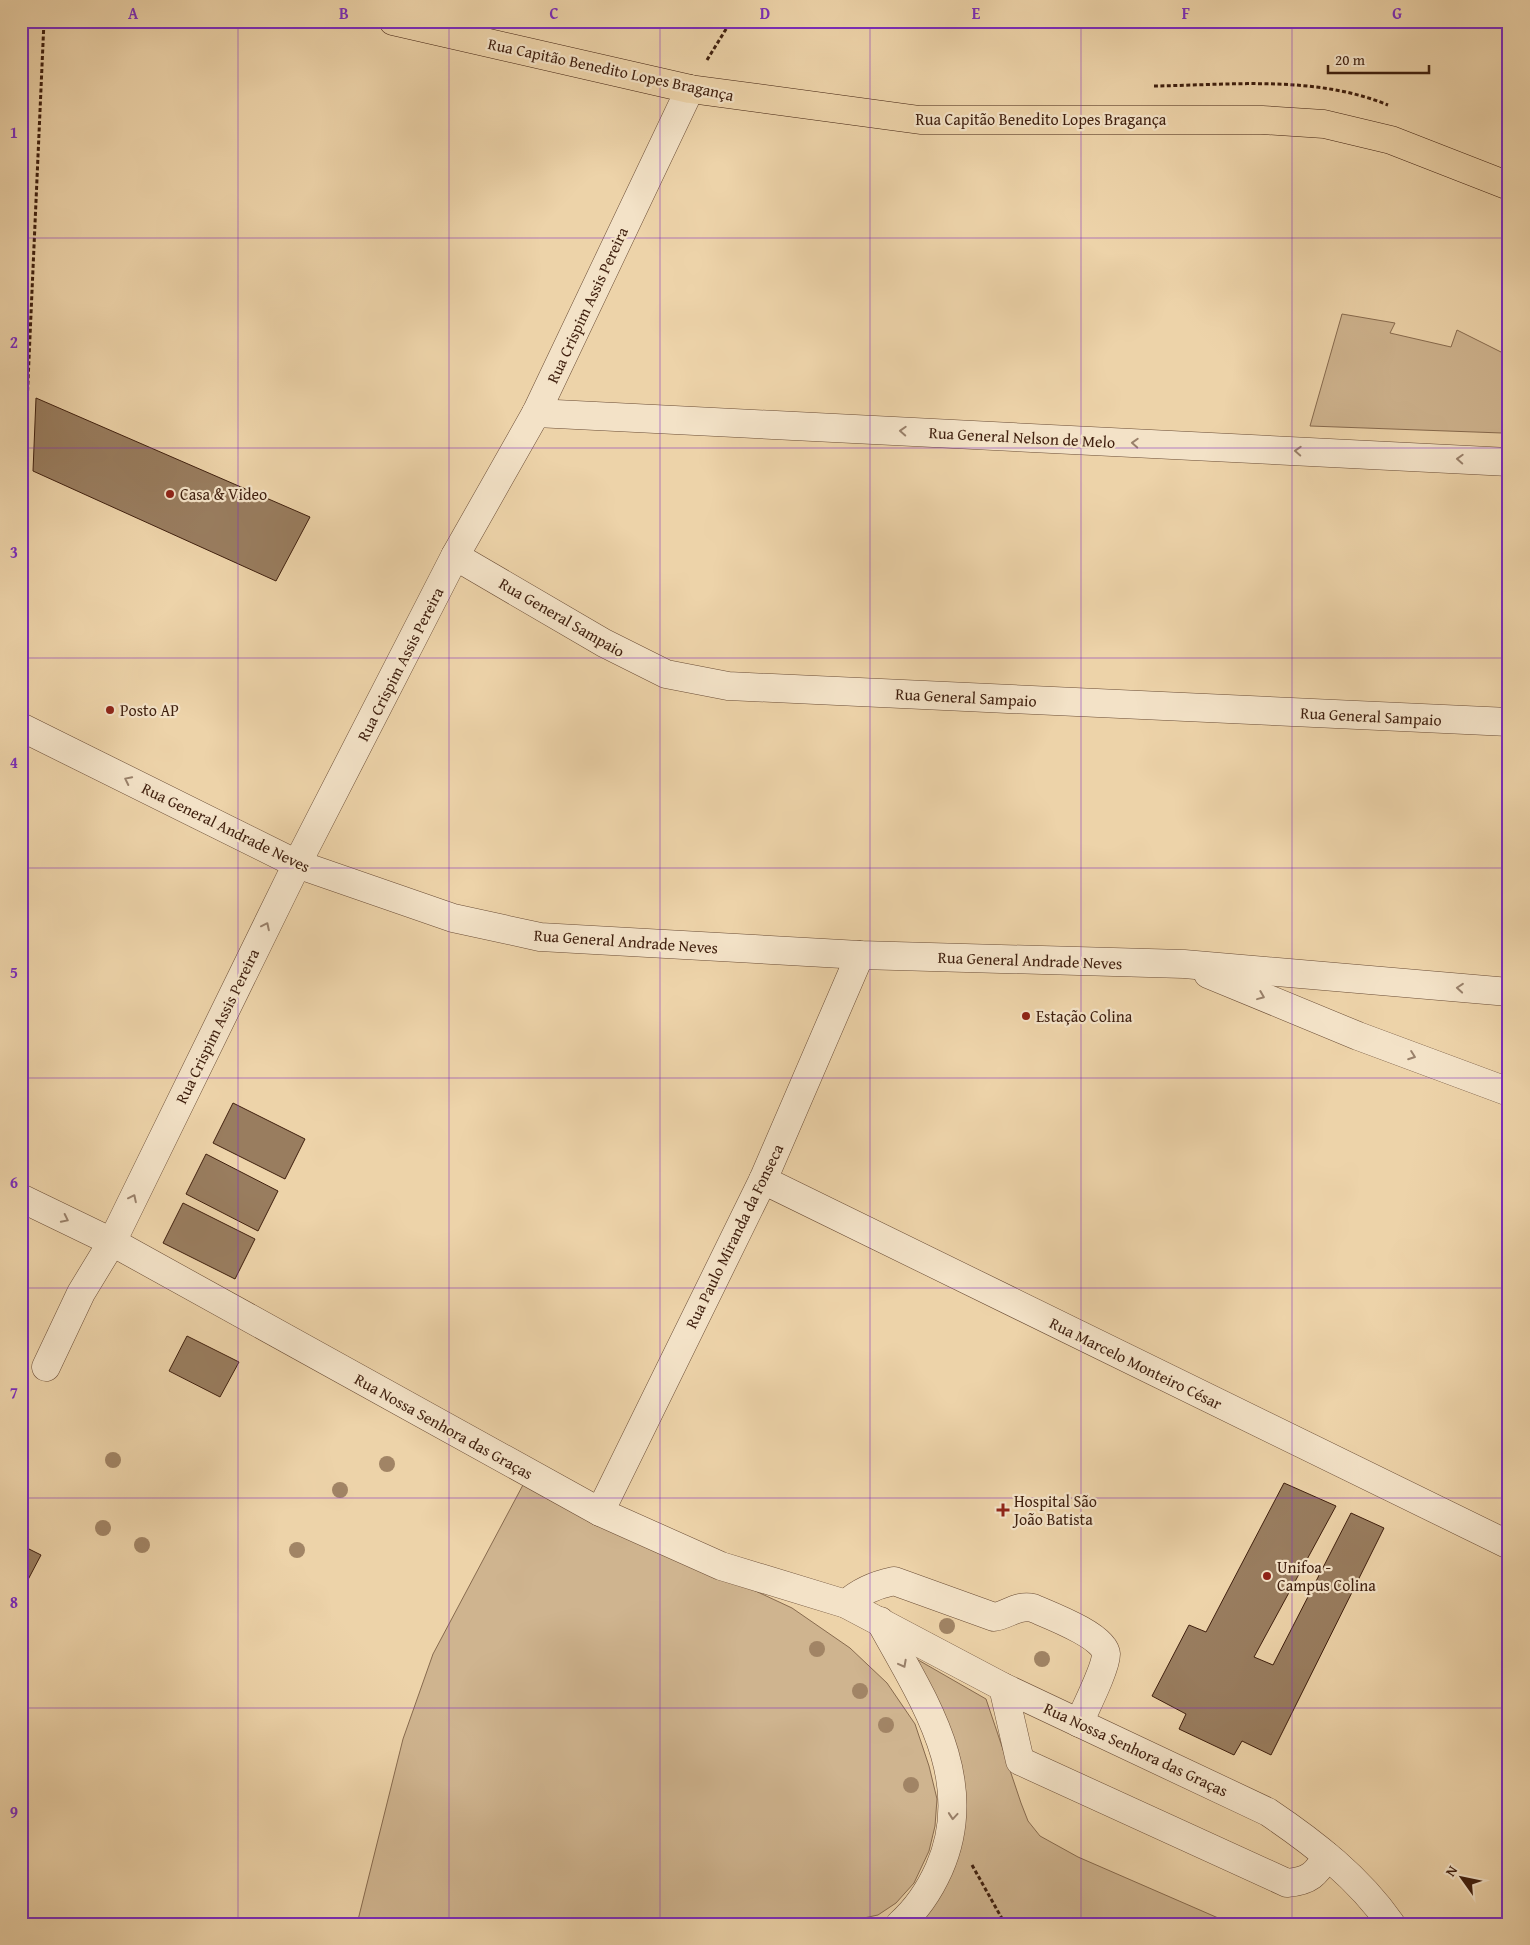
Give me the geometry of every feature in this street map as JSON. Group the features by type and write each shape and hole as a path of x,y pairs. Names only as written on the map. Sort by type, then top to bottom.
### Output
{"main road":[{"name":"Rua Capitão Benedito Lopes Bragança","path":"392,21 690,88 920,120 1262,120 1324,124 1391,140 1509,186"}],"street":[{"name":"Rua Crispim Assis Pereira","path":"46,1367 81,1293 112,1242 297,864 455,556 536,412 690,88"},
{"name":"Rua General Nelson de Melo","path":"536,412 1509,462"},
{"name":"Rua General Sampaio","path":"455,556 604,643 666,674 728,686 1509,722"},
{"name":"Rua General Andrade Neves","path":"21,727 297,864 452,918 540,937 860,955 1184,964 1509,992"},
{"name":"Rua Paulo Miranda da Fonseca","path":"600,1512 763,1180 860,955"},
{"name":"Rua General Andrade Neves","path":"1184,964 1358,1036 1509,1092"},
{"name":"Rua Marcelo Monteiro César","path":"763,1180 1509,1545"},
{"name":"Rua Nossa Senhora das Graças","path":"21,1198 112,1242 600,1512 720,1566 846,1604 1003,1687 1268,1812 1301,1834 1327,1856 1375,1902 1391,1924"},
{"path":"846,1604 864,1590 894,1581 994,1617 1004,1615 1024,1606 1033,1608 1088,1634 1097,1639 1103,1646 1106,1654 1100,1674 1079,1723"},
{"path":"880,1621 925,1705 945,1752 953,1785 952,1829 944,1857 933,1883 920,1902 900,1924"},
{"path":"1003,1687 1020,1761 1287,1883 1301,1882 1313,1876 1327,1856"},
{"name":"Rua Nossa Senhora das Graças","path":"1375,1902 1412,1924"}],"path":[{"path":"21,586 24,553 25,439 44,21"},
{"path":"690,88 731,21"},
{"path":"952,1829 1005,1924"}],"shaded area":[{"path":"1342,314 1395,323 1390,333 1451,347 1457,330 1509,356 1509,410 1502,433 1310,426"},
{"path":"524,1483 792,1608 850,1648 887,1683 915,1724 929,1766 937,1799 935,1826 929,1851 914,1883 896,1903 878,1915 859,1919 776,1919 711,1924 357,1924 403,1739 433,1654"},
{"path":"913,1657 986,1699 1028,1821 1040,1836 1078,1857 1232,1924 917,1924 957,1854"}],"building":[{"name":"Casa & Video","path":"36,398 310,517 276,581 33,471"},
{"path":"233,1103 305,1139 285,1179 213,1143"},
{"path":"206,1154 278,1191 258,1231 186,1194"},
{"path":"183,1203 255,1239 235,1279 163,1243"},
{"path":"187,1336 239,1362 220,1397 169,1371"},
{"name":"Unifoa - Campus Colina","path":"1284,1483 1336,1506 1254,1657 1273,1665 1351,1513 1384,1528 1271,1755 1242,1741 1234,1755 1179,1729 1186,1714 1152,1696 1189,1625 1206,1632"},
{"path":"21,1545 41,1555 21,1593"}],"place":[{"name":"Casa & Video","path":"170,494"},
{"name":"Posto AP","path":"110,710"},
{"name":"Estação Colina","path":"1026,1016"},
{"name":"Hospital São João Batista","path":"1003,1510"},
{"name":"Unifoa - Campus Colina","path":"1267,1576"}]}
